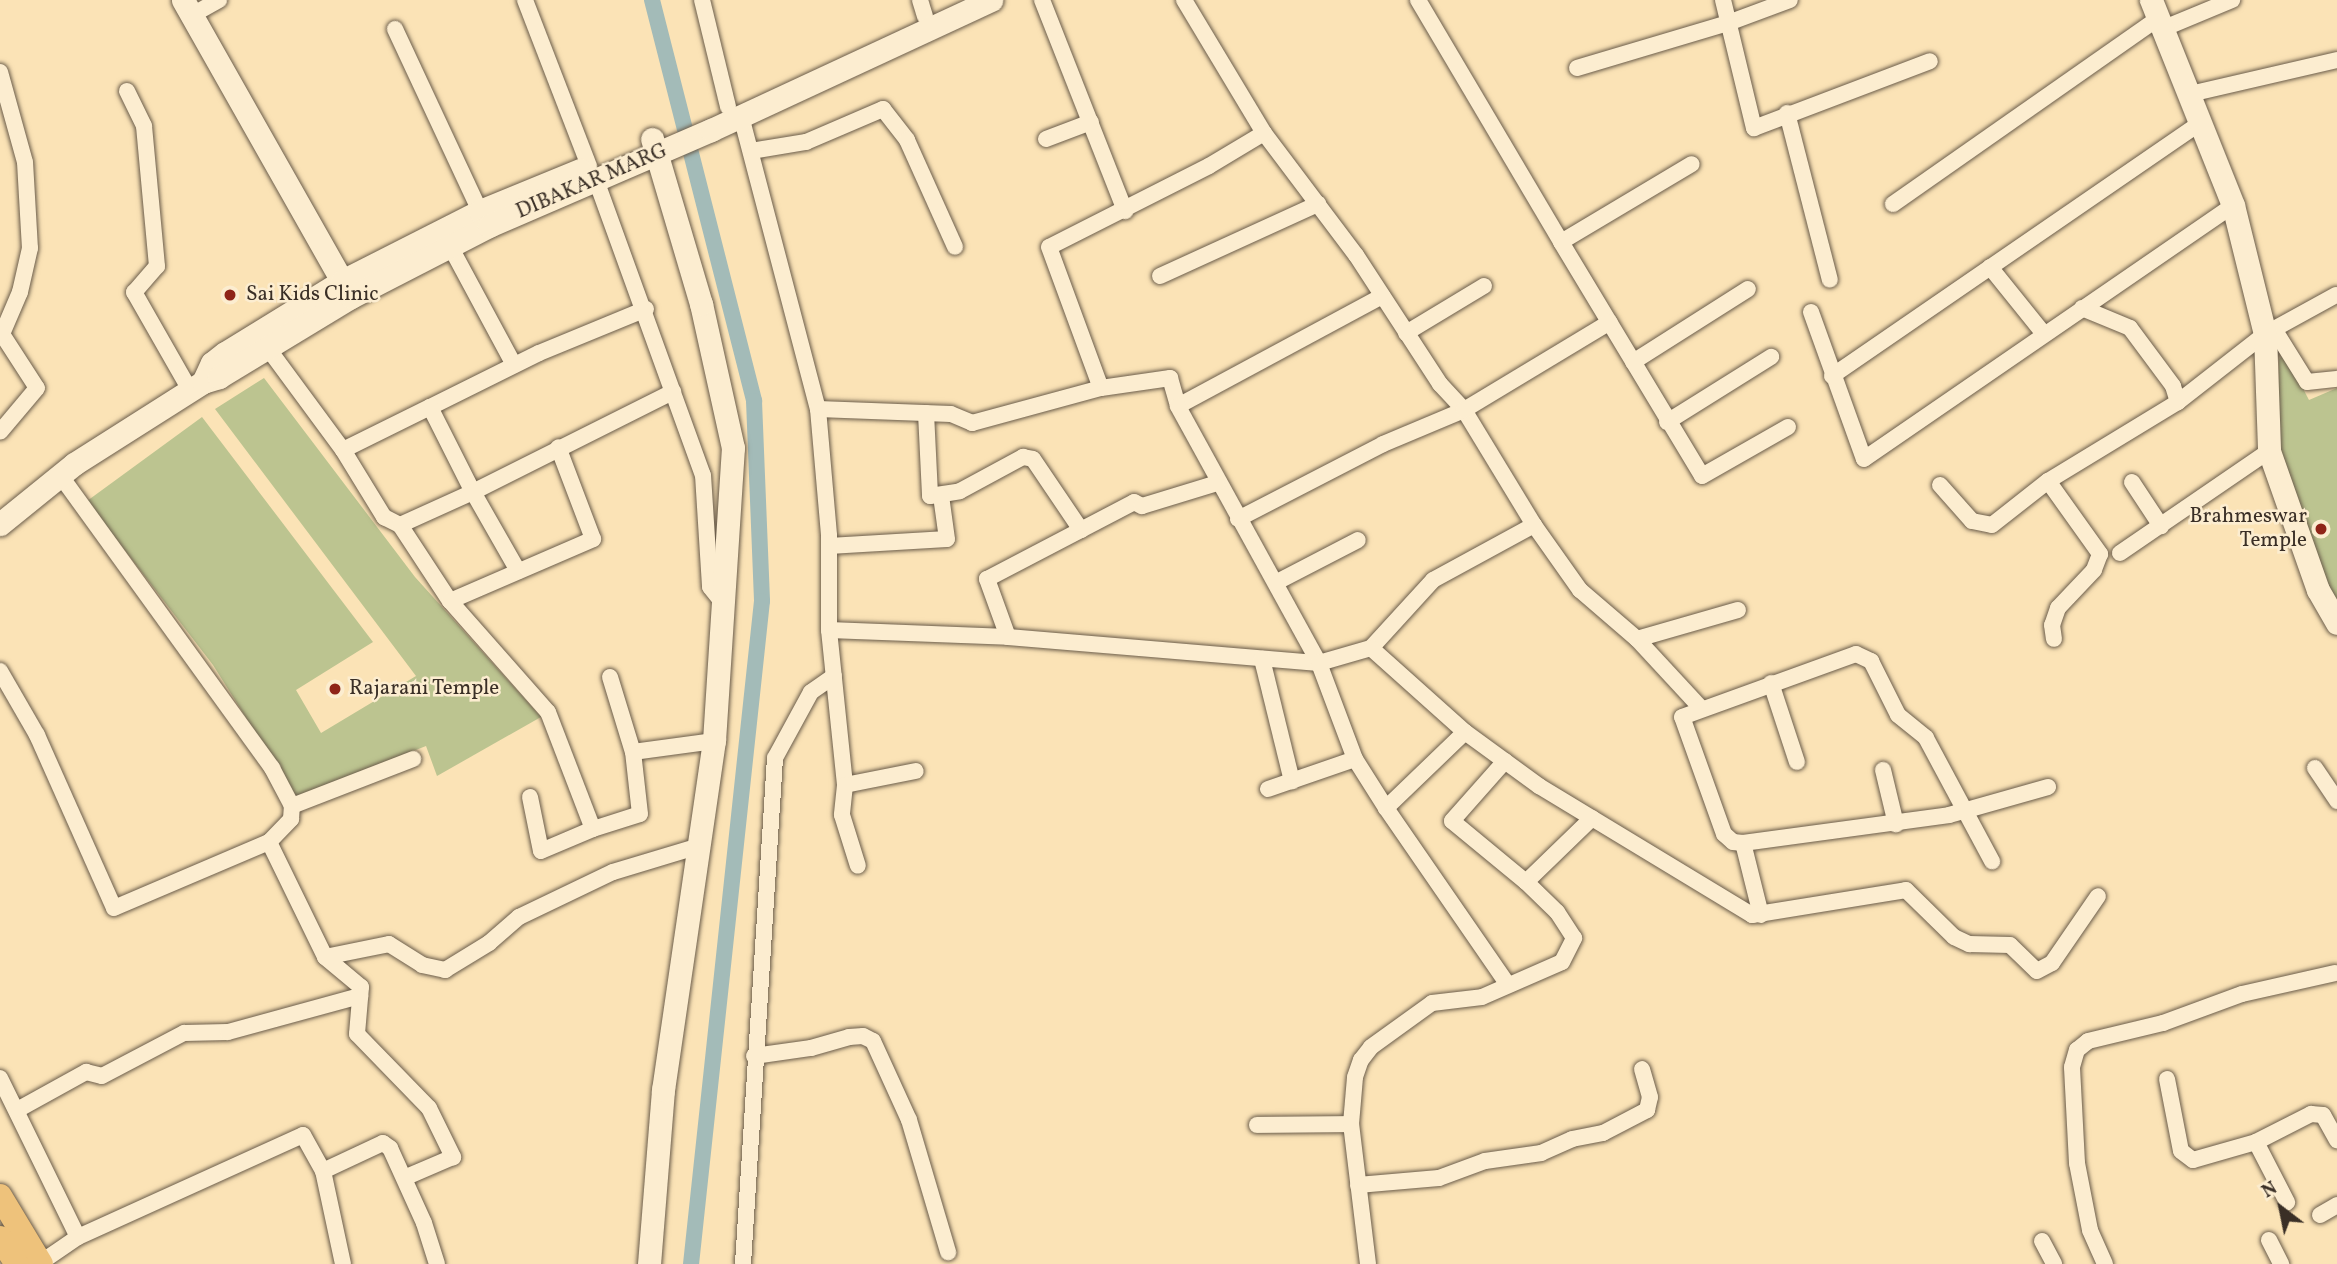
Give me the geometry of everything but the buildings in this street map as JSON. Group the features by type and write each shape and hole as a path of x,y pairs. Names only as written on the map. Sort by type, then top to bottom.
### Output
{"main road":[{"path":"0,1196 41,1264"},
{"path":"0,1238 17,1264"}],"street":[{"path":"219,0 188,8 342,281"},
{"path":"525,0 646,309 703,475 711,593 724,604"},
{"path":"702,0 734,111 751,151 818,409 829,545 829,630 845,785 842,815 859,866"},
{"name":"DIBAKAR MARG","path":"734,111 922,8 961,0"},
{"name":"DIBAKAR MARG","path":"0,524 60,475 196,386 450,246 593,173 991,0"},
{"path":"1042,0 1125,211"},
{"path":"1184,0 1264,132 1318,204 1440,384 1464,410 1534,525 1580,590 1637,639 1700,707"},
{"path":"1418,0 1667,422 1702,476 1788,427"},
{"path":"1723,0 1754,128 1787,113 1930,61"},
{"path":"1577,68 1728,23 1790,0"},
{"path":"1893,204 2158,16 2232,0"},
{"path":"2158,16 2233,205 2270,332 2269,451 2318,590 2337,623"},
{"path":"395,29 480,211"},
{"path":"2190,94 2337,60"},
{"path":"0,72 10,96 25,162 30,248 20,292 2,334 37,388 0,432"},
{"path":"127,91 144,126 158,266 134,292 196,386"},
{"path":"751,151 806,142 883,109 907,140 955,247"},
{"path":"1787,113 1830,280"},
{"path":"1046,138 1091,122"},
{"path":"1832,376 2201,122"},
{"path":"1101,388 1049,247 1125,211 1264,132"},
{"path":"649,1264 663,1090 696,847 714,741 733,448 662,143"},
{"path":"1561,242 1692,164"},
{"name":"DIBAKAR MARG","path":"196,386 212,363 225,353 342,281 480,211 593,173"},
{"path":"1160,276 1318,204"},
{"path":"1811,312 1864,459 2233,205"},
{"path":"450,246 514,365"},
{"path":"1990,267 2044,334"},
{"path":"1406,333 1484,286"},
{"path":"1633,362 1748,289"},
{"path":"1940,485 1972,521 1982,526 2003,519 2048,481 2178,402 2270,332 2336,295"},
{"path":"1178,406 1382,296"},
{"path":"2081,308 2130,328 2173,386 2178,402"},
{"path":"344,450 514,365 646,309"},
{"path":"1238,519 1383,444 1464,410 1610,323"},
{"path":"2270,332 2307,382 2337,379"},
{"path":"267,347 344,450 384,517 400,525 450,601 548,712 593,829"},
{"path":"1667,422 1771,357"},
{"path":"818,409 951,414 972,423 1101,388 1170,378 1178,406 1217,483 1277,582 1319,663 1355,759 1508,985"},
{"path":"400,525 473,492 558,447 673,392"},
{"path":"430,407 473,492 518,571"},
{"path":"926,413 930,496 960,492 1023,457 1033,458 1081,530"},
{"path":"450,601 593,539 558,447"},
{"path":"2120,553 2269,451"},
{"path":"0,671 37,735 114,908 270,842 291,819 292,806 272,768 60,475"},
{"path":"2048,481 2100,554 2094,570 2058,608 2052,625 2054,639"},
{"path":"2132,482 2161,526"},
{"path":"1007,637 988,579 1134,502 1142,506 1217,483"},
{"path":"829,545 947,540 942,496"},
{"path":"829,630 1007,637 1319,663 1371,648 1433,580 1534,525"},
{"path":"1277,582 1358,540"},
{"path":"1637,639 1738,610"},
{"path":"1371,648 1465,732 1505,761 1746,913 1760,915 1906,890 1954,937 1969,944 2010,945 2037,971 2052,963 2098,896"},
{"path":"1992,861 1967,811 1926,738 1891,706 1866,655 1856,654 1686,712 1682,722 1724,834 1733,842 1744,843 1896,824 1967,811 2048,787"},
{"path":"1262,659 1292,781"},
{"path":"743,1264 754,1056 775,758 811,692 834,676"},
{"path":"530,797 541,851 593,829 640,814 633,752 610,677"},
{"path":"1771,683 1797,762"},
{"path":"1386,808 1465,732"},
{"path":"633,752 714,741"},
{"path":"292,806 413,759"},
{"path":"1268,789 1355,759"},
{"path":"1368,1264 1351,1124 1354,1077 1371,1047 1432,1003 1482,997 1562,962 1574,938 1557,912 1526,882 1451,821 1505,761"},
{"path":"2315,768 2337,801"},
{"path":"1883,770 1896,824"},
{"path":"845,785 916,771"},
{"path":"1526,882 1592,818"},
{"path":"270,842 325,957 361,987 357,1034 429,1108 453,1157 404,1178"},
{"path":"1744,843 1760,915"},
{"path":"325,957 389,944 422,965 445,970 530,912 613,872 696,847"},
{"path":"2105,1264 2090,1230 2077,1163 2072,1067 2077,1051 2088,1041 2163,1023 2242,994 2335,973"},
{"path":"19,1109 86,1072 102,1076 184,1033 228,1032 360,996"},
{"path":"754,1056 811,1048 863,1035 873,1041 909,1119 948,1252"},
{"path":"1358,1185 1439,1178 1485,1161 1541,1153 1572,1139 1603,1133 1647,1110 1650,1097 1642,1069"},
{"path":"0,1078 19,1109 78,1237"},
{"path":"2167,1079 2186,1158 2203,1158 2256,1142 2318,1113 2328,1121 2337,1140"},
{"path":"1257,1125 1351,1124"},
{"path":"41,1264 78,1237 303,1135 323,1171 343,1264"},
{"path":"2256,1142 2287,1202"},
{"path":"323,1171 383,1143 390,1148 437,1264"},
{"path":"2320,1215 2337,1206"},
{"path":"2269,1240 2281,1264"},
{"path":"2042,1241 2054,1264"}],"green space":[{"name":"Brahmeswar Temple","path":"2285,354 2309,400 2337,388 2337,612 2278,451 2279,359"},
{"path":"264,378 415,577 541,717 437,776 426,746 296,797 213,665 87,501 202,417 373,642 296,690 321,733 416,676 215,409"}],"waterway":[{"path":"652,0 754,401 762,601 691,1264"}],"place":[{"name":"Sai Kids Clinic","path":"230,295"},
{"name":"Brahmeswar Temple","path":"2321,529"},
{"name":"Rajarani Temple","path":"335,689"}]}
